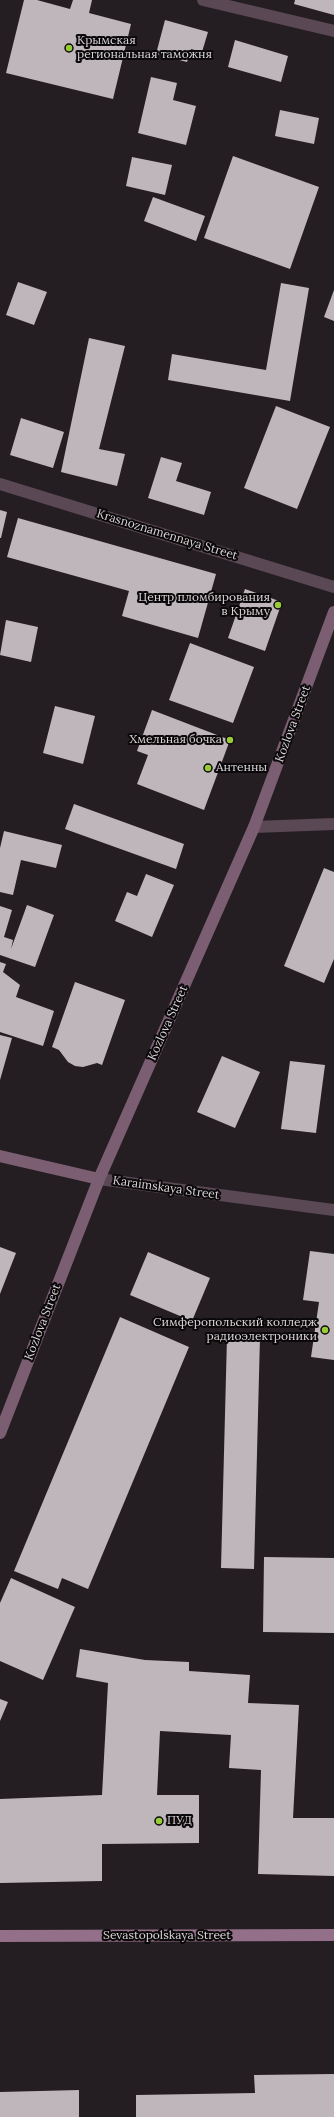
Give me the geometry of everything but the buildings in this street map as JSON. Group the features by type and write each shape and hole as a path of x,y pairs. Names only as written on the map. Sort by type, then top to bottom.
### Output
{"main road":[{"name":"Kozlova Street","path":"0,1433 99,1179 254,827 334,612"},
{"name":"Karaimskaya Street","path":"0,1156 99,1179"},
{"name":"Sevastopolskaya Street","path":"0,1936 334,1935"}],"street":[{"path":"203,0 334,31"},
{"name":"Krasnoznamennaya Street","path":"0,484 334,587"},
{"path":"254,827 334,824"},
{"name":"Karaimskaya Street","path":"99,1179 334,1210"}],"place":[{"name":"Крымская региональная таможня","path":"69,48"},
{"name":"Центр пломбирования в Крыму","path":"278,605"},
{"name":"Хмельная бочка","path":"230,740"},
{"name":"Антенны","path":"208,768"},
{"name":"Симферопольский колледж радиоэлектроники","path":"325,1330"},
{"name":"ПУД","path":"159,1821"}]}
